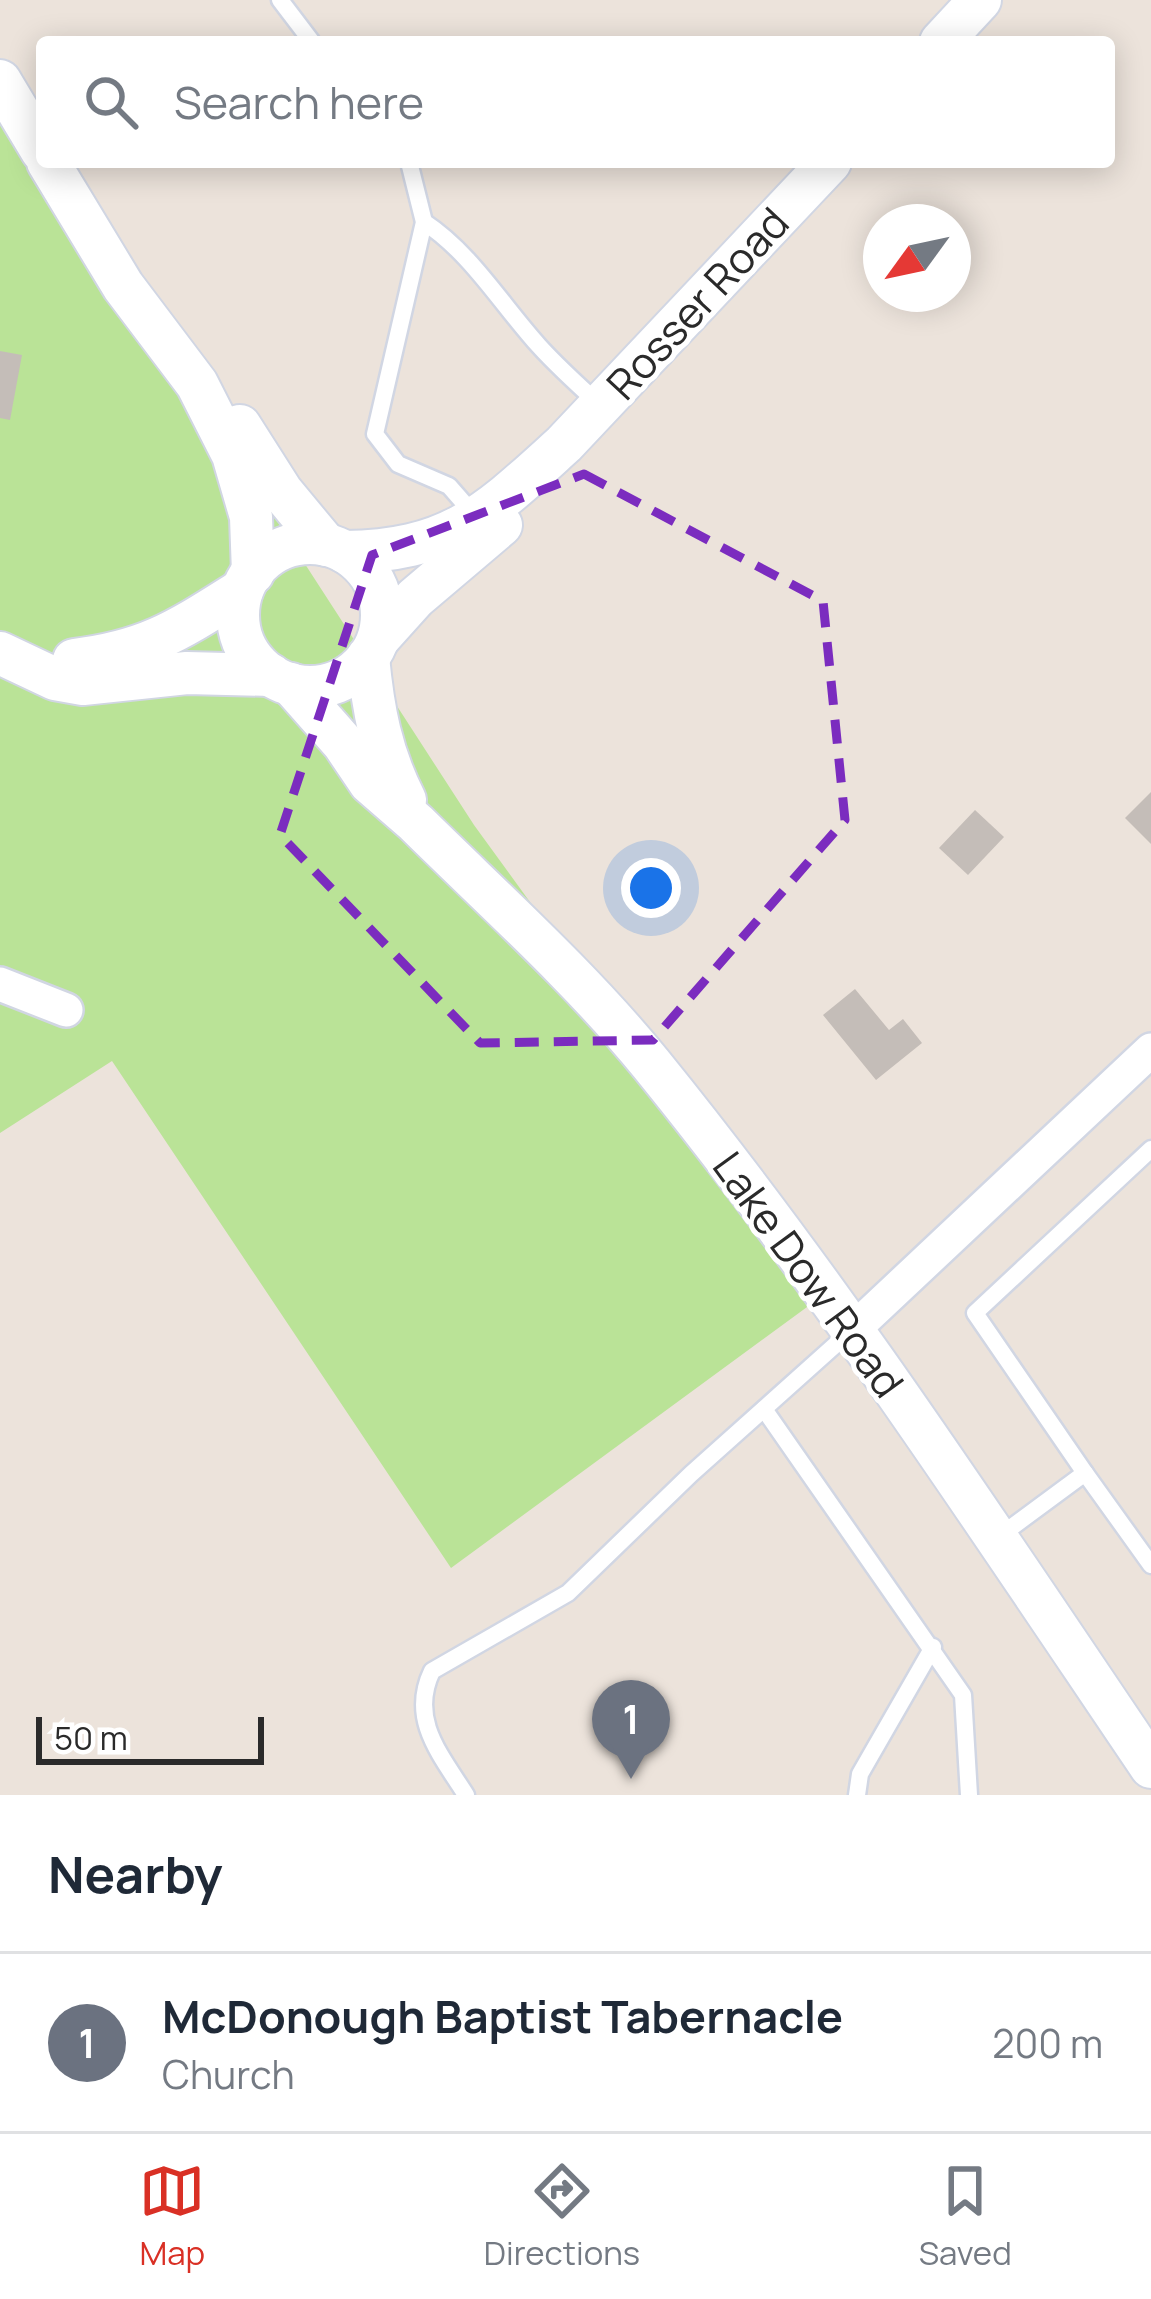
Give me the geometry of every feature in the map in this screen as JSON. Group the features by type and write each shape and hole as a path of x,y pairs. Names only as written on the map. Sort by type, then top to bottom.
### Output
{"street":[{"path":"0,81 36,141"},
{"path":"52,168 123,286 197,384 247,492 248,582 239,623 249,652 281,679"},
{"name":"Rosser Road","path":"336,549 398,550 433,542 478,518 564,444 824,168"},
{"path":"10,657 55,679 83,684 188,673 281,679 317,687 362,666 373,648 382,605 370,574 336,549 282,492 237,421 212,392 197,384"},
{"name":"Rosser Road","path":"373,648 415,598 510,517 564,444"},
{"path":"10,657 72,660 162,640 248,582 284,548 299,544 336,549"},
{"name":"Lake Dow Road","path":"373,648 373,715 383,754 416,823"},
{"name":"Lake Dow Road","path":"281,679 343,743 390,804 416,823 588,994 648,1061 854,1329 1151,1767"},
{"path":"0,984 66,1010"},
{"path":"854,1329 1146,1064"}],"lane":[{"path":"280,0 307,36"},
{"path":"411,168 424,221 375,434 398,464 449,486 478,518"},
{"path":"424,221 471,265 540,347 600,406"},
{"path":"1151,1149 975,1313 1151,1565"},
{"path":"466,1795 426,1732 423,1690 432,1671 568,1594 854,1329"},
{"path":"764,1409 963,1694 969,1795"},
{"path":"996,1538 1085,1474"},
{"path":"857,1795 860,1774 933,1647"}],"highlighted area":[{"path":"584,474 823,601 845,820 653,1040 480,1043 280,835 372,555"}],"green space":[{"path":"0,93 36,149 36,168 49,168 474,825 818,1299 451,1568 112,1061 0,1133"}],"building":[{"path":"0,351 22,355 10,420 0,418"},
{"path":"1151,792 1151,844 1125,818"},
{"path":"975,810 1004,837 968,875 939,848"},
{"path":"855,989 889,1030 903,1019 922,1043 876,1080 823,1015"}],"place":[{"name":"McDonough Baptist Tabernacle","path":"631,1779"}]}
